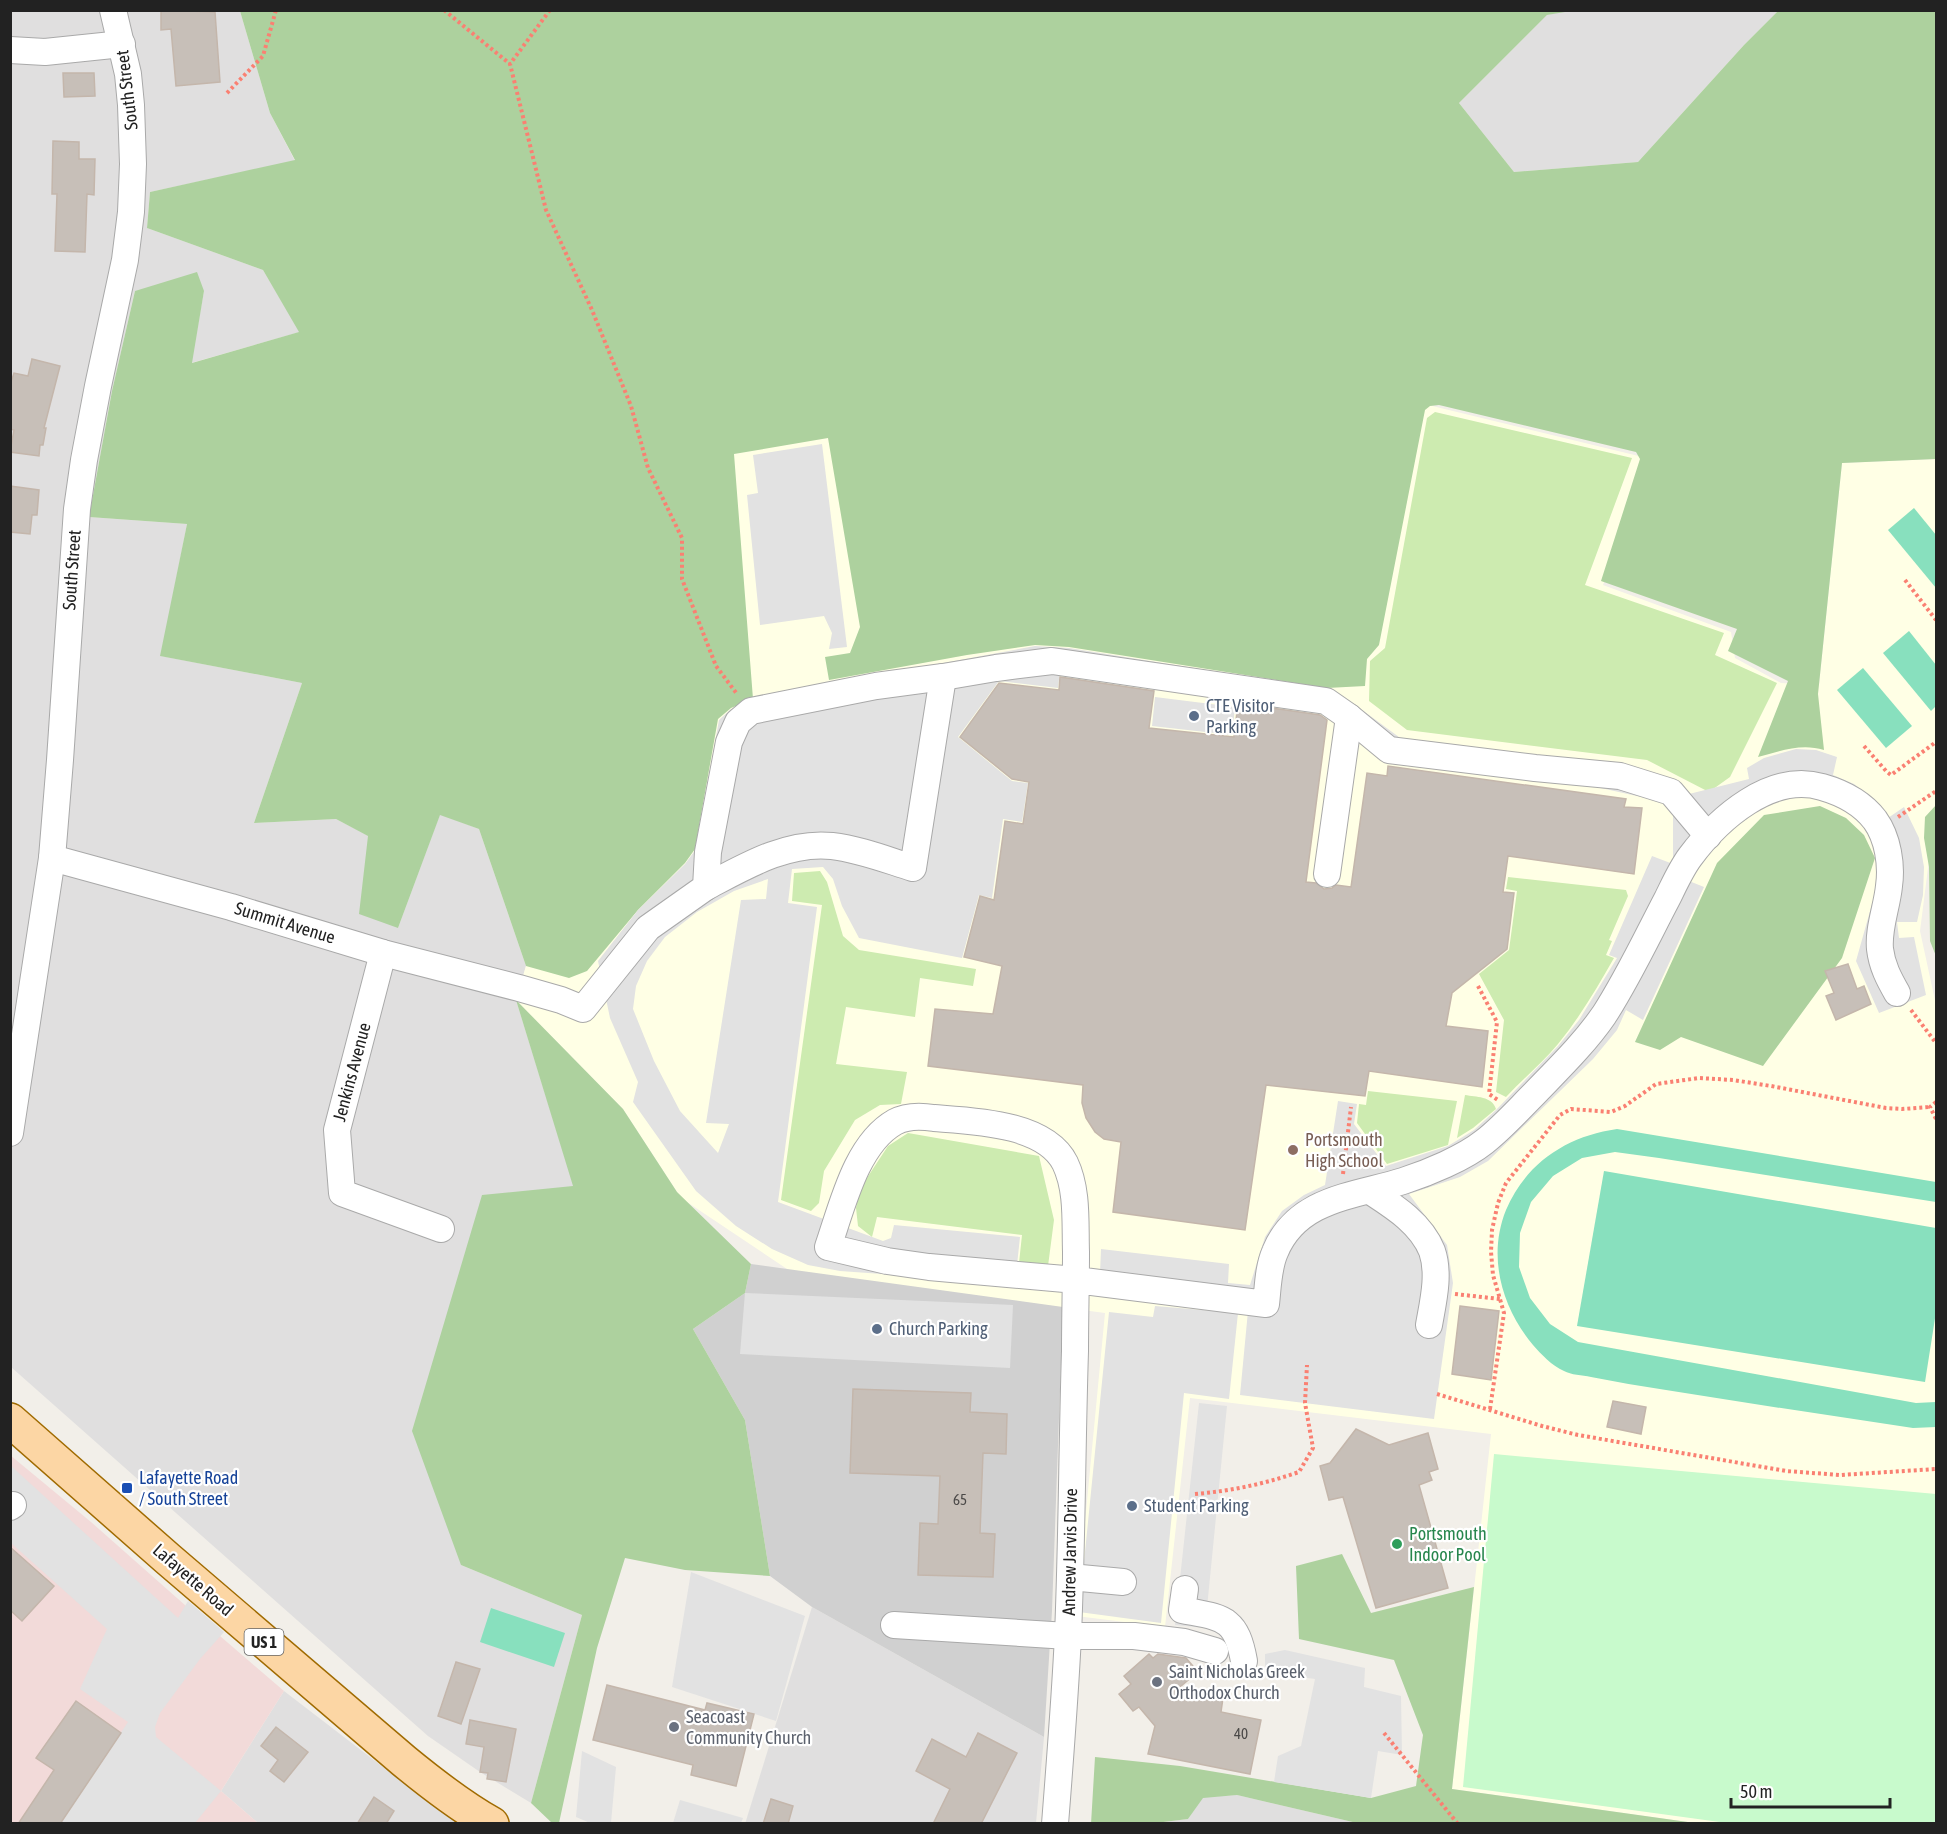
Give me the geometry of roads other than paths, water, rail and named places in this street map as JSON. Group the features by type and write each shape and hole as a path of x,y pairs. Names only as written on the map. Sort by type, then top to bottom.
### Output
{"main road":[{"name":"Lafayette Road","path":"10,1420 404,1761 459,1804 492,1824"}],"street":[{"name":"South Street","path":"10,1133 52,858 77,509 96,397 126,260 131,212 133,164 131,105 128,74 113,10"},
{"path":"10,50 45,52 122,44"},
{"path":"706,887 708,852 729,742 738,722 751,711 876,686 1052,661 1326,701 1389,750 1620,777 1671,792 1708,836"},
{"path":"706,887 756,860 806,846 849,849 913,868 943,677"},
{"path":"1327,874 1349,717"},
{"path":"1076,1280 1076,1215 1073,1188 1065,1162 1052,1147 1038,1138 1016,1129 980,1122 920,1116 897,1121 880,1133 862,1158 849,1185 828,1247 887,1261 929,1267 1076,1280 1266,1304 1275,1252 1288,1231 1302,1216 1340,1197 1408,1180 1453,1160 1483,1143 1553,1075 1603,1016 1689,858 1725,819 1747,801 1770,789 1794,784 1815,785 1840,793 1858,803 1875,820 1885,838 1890,862 1889,886 1880,947 1884,969 1897,993"},
{"name":"Summit Avenue","path":"52,858 519,988 583,1009 648,928 706,887"},
{"name":"Jenkins Avenue","path":"383,952 337,1130 342,1193 441,1229"},
{"path":"1370,1191 1400,1210 1421,1233 1432,1252 1435,1274 1429,1325"},
{"name":"Andrew Jarvis Drive","path":"1055,1824 1068,1636 1076,1280"},
{"path":"1070,1577 1123,1582"},
{"path":"1185,1589 1182,1610 1221,1618 1233,1628 1241,1641 1244,1661"},
{"path":"894,1625 1068,1636 1134,1636 1184,1642 1215,1651"}],"place":[{"name":"CTE Visitor Parking","path":"1194,716"},
{"name":"Portsmouth High School","path":"1293,1150"},
{"name":"Church Parking","path":"877,1329"},
{"name":"Lafayette Road / South Street","path":"127,1488"},
{"name":"Student Parking","path":"1132,1506"},
{"name":"Portsmouth Indoor Pool","path":"1397,1544"},
{"name":"Saint Nicholas Greek Orthodox Church","path":"1157,1682"},
{"name":"Seacoast Community Church","path":"674,1727"}]}
